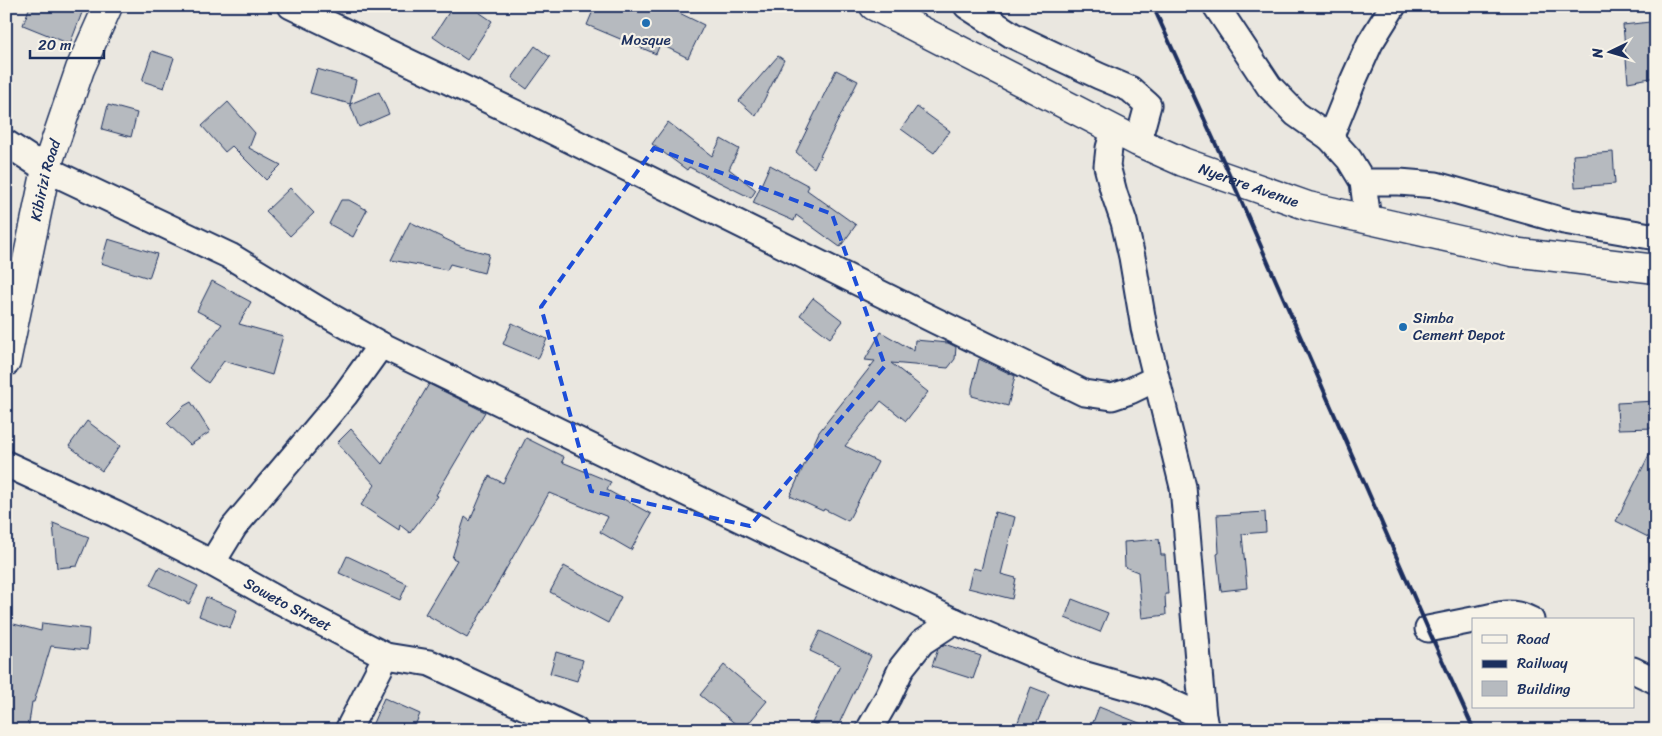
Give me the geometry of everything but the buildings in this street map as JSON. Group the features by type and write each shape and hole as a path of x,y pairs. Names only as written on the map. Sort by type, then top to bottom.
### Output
{"main road":[{"name":"Kibirizi Road","path":"6,362 46,169 80,69 108,6"},
{"name":"Nyerere Avenue","path":"874,6 1126,136 1183,162 1308,206 1512,252 1656,268"}],"street":[{"path":"291,6 551,131 936,322 1084,393 1112,397 1156,379"},
{"path":"967,6 1012,35 1130,89 1148,105 1126,136 1109,148 1107,166 1124,222 1132,257 1137,293 1182,487 1205,723"},
{"path":"1216,6 1270,86 1296,114 1330,138 1349,159 1363,182 1368,220"},
{"path":"1330,138 1352,81 1370,43 1393,6"},
{"path":"6,143 46,169 230,256 319,310 381,344 769,533 954,621 1072,671 1154,694 1205,723"},
{"path":"1363,182 1436,185 1564,221 1656,237"},
{"path":"212,563 234,527 345,395 381,344"},
{"name":"Soweto Street","path":"6,464 115,514 212,563 280,602 386,656 430,663 575,730"},
{"path":"1484,618 1510,613 1521,614 1528,618"},
{"path":"1428,629 1472,620"},
{"path":"869,730 888,697 902,667 922,642 954,621"},
{"path":"348,730 386,656"},
{"path":"1634,670 1656,681"}],"highlighted area":[{"path":"654,148 832,214 885,366 750,526 591,491 541,307"}],"railway":[{"path":"1153,6 1232,180 1474,730"}],"place":[{"name":"Mosque","path":"646,23"},
{"name":"Simba Cement Depot","path":"1403,327"}]}
